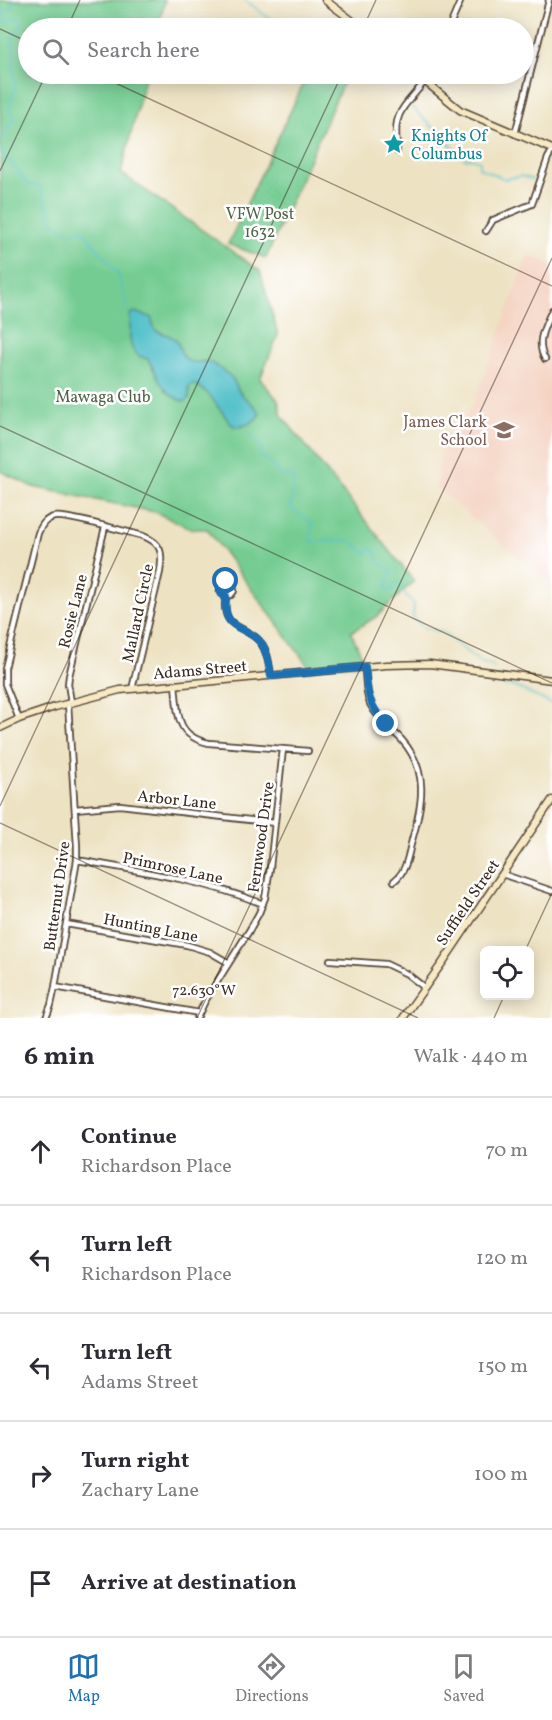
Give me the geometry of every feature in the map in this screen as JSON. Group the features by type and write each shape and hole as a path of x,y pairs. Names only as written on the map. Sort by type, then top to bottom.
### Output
{"street":[{"path":"325,0 349,18"},
{"path":"453,18 461,0"},
{"path":"534,59 549,0"},
{"path":"397,152 397,121 402,110 423,84"},
{"path":"428,84 460,110 552,150 532,204 493,220 486,231"},
{"path":"515,134 528,84"},
{"path":"544,358 540,349 541,339 552,310"},
{"name":"Mallard Circle","path":"19,719 5,686 4,673 40,529 46,520 58,516 150,539 157,544 161,554 160,572 132,689"},
{"name":"Rosie Lane","path":"69,703 69,676 105,527"},
{"path":"226,596 225,605 229,620 261,642 266,651 271,676"},
{"name":"Adams Street","path":"0,728 19,719 101,694 175,684 365,667 430,664 552,680"},
{"path":"365,667 367,694 372,706 407,747 417,765 422,784 420,812 412,842 403,872 394,881"},
{"path":"175,684 180,721 184,730 191,737 209,743 308,751"},
{"name":"Butternut Drive","path":"46,1018 55,987 76,860 69,703"},
{"name":"Fernwood Drive","path":"198,1016 263,904 268,880 283,749"},
{"name":"Suffield Street","path":"404,1018 552,800"},
{"name":"Arbor Lane","path":"75,809 120,805 275,822"},
{"name":"Primrose Lane","path":"76,860 199,883 227,890 263,904"},
{"path":"502,874 552,891"},
{"name":"Hunting Lane","path":"66,924 194,947 210,952 229,963"},
{"path":"330,960 386,964 407,974 425,988"},
{"path":"55,987 198,1016"}],"shaded area":[{"name":"James Clark School","path":"528,255 552,265 552,586 436,487 442,449 474,403"}],"green space":[{"name":"Mawaga Club","path":"0,0 165,0 160,18 18,18 18,84 143,84 121,173 260,271 278,335 260,379 278,400 282,416 414,581 376,617 351,632 365,663 309,667 207,529 192,529 155,512 33,487 0,471"},
{"name":"VFW Post 1632","path":"303,84 343,84 266,258 228,244"}],"water":[{"path":"134,312 151,317 155,330 174,338 187,360 209,362 228,374 240,392 260,414 249,424 236,427 199,386 193,384 189,387 189,398 185,402 171,395 162,385 148,359 135,353 132,348 130,315"}],"waterway":[{"path":"13,0 13,7 3,12 5,22 18,19"},
{"path":"245,0 269,18"},
{"path":"0,140 15,118 9,110 15,88 14,48 11,37 18,30"},
{"path":"412,107 465,159 480,161 479,168 505,179 521,176 534,180"},
{"path":"0,150 29,185 40,186 52,221 70,233 82,229 118,274 128,310 131,313"},
{"path":"247,433 261,447 260,456 268,461 279,474 294,478 291,508 312,523 311,541 349,540 367,554 370,547 377,554 377,561 393,572 386,587 393,591 394,583 401,585 414,604 413,618 425,628 442,632 481,663 495,668"},
{"path":"499,677 499,682 505,686 511,685 552,704"}],"place":[{"name":"Knights Of Columbus","path":"394,144"},
{"name":"James Clark School","path":"504,430"}],"route":[{"path":"226,581 220,586 220,590 226,596 225,605 229,620 261,642 266,651 271,676 365,667 368,698 374,711 386,724"}]}
